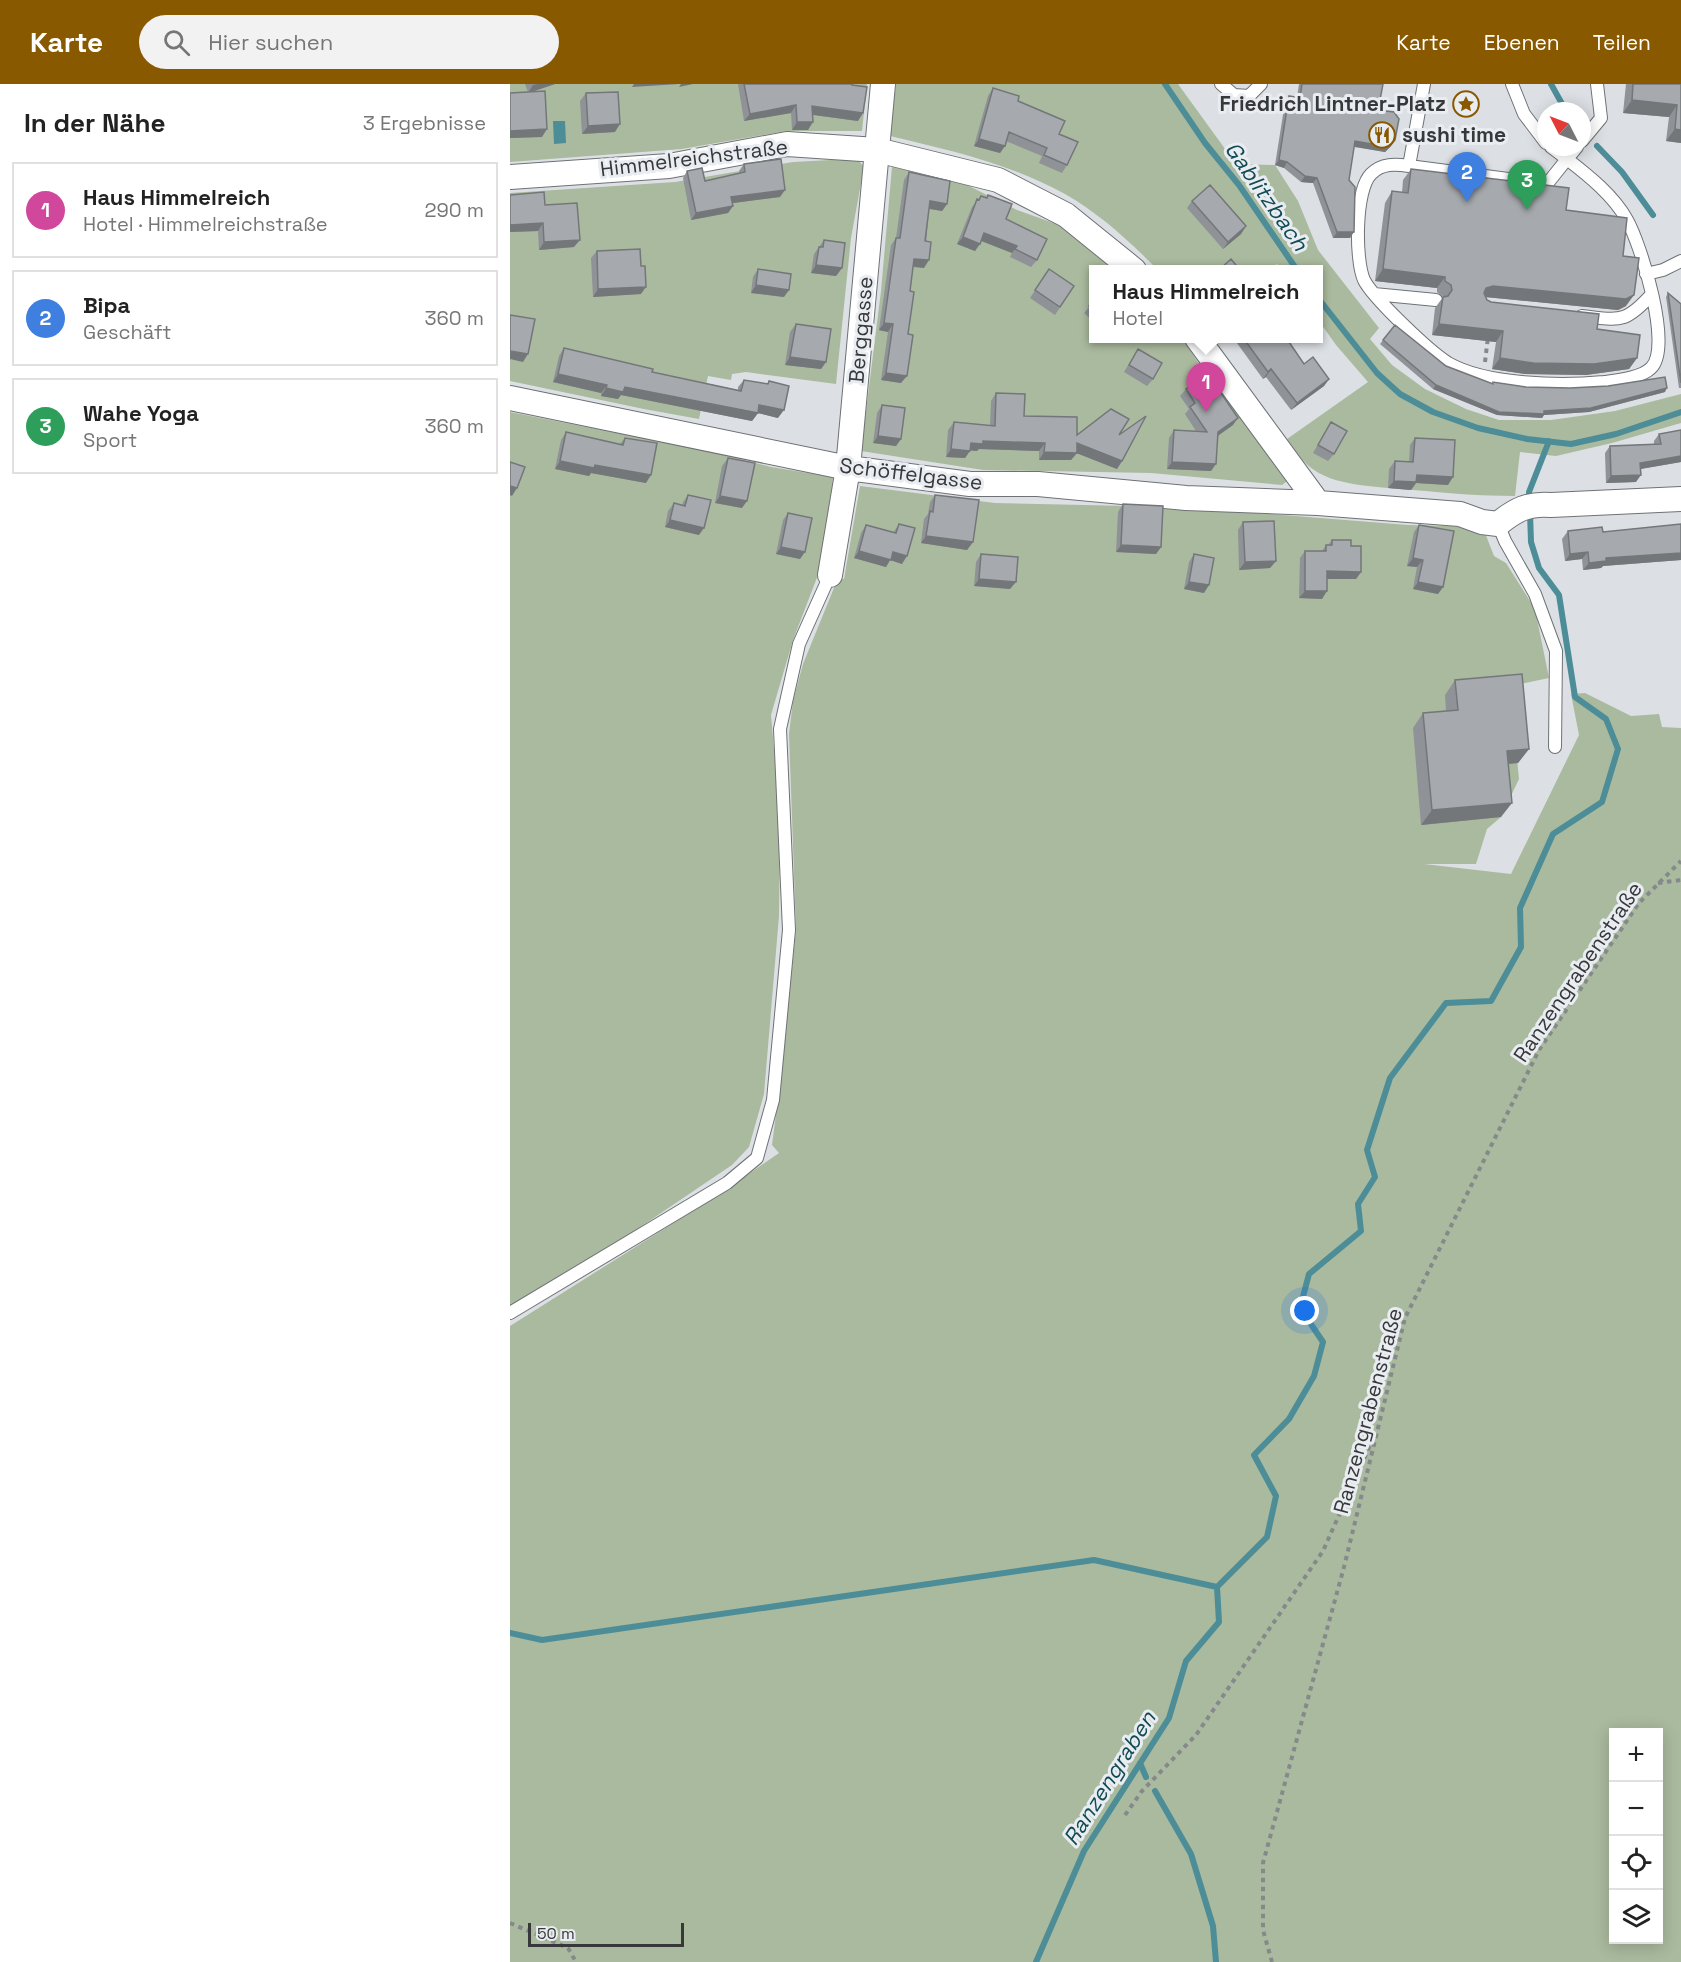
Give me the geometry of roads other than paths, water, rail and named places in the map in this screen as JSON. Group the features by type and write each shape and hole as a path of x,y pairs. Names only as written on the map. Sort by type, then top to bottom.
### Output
{"street":[{"name":"Berggasse","path":"830,575 848,468 883,84"},
{"name":"Himmelreichstraße","path":"510,177 669,166 787,144 877,150 998,180 1066,215 1128,265"},
{"path":"1200,343 1318,502 1460,514 1482,522 1498,524 1515,510 1530,506 1681,499"},
{"name":"Schöffelgasse","path":"510,398 848,468 970,484 1038,484 1186,498 1318,502"}],"lane":[{"path":"1221,84 1234,95 1249,96 1261,84"},
{"path":"1409,166 1424,84"},
{"path":"1512,84 1524,114 1537,131"},
{"path":"1591,130 1601,118 1597,84"},
{"path":"1563,156 1567,159 1607,194 1627,220 1656,306 1660,342 1657,361 1645,373 1617,380 1585,384 1534,383 1483,375 1446,362 1397,319 1363,278 1357,249 1358,228 1364,187 1370,175 1381,167 1392,164 1547,184 1567,159 1570,156"},
{"path":"1646,274 1663,270 1681,261"},
{"path":"1374,294 1436,300"},
{"path":"1569,315 1618,320 1638,309 1652,294"},
{"path":"1498,524 1534,594 1556,651 1555,747"},
{"path":"510,1313 727,1183 757,1158 773,1100 789,930 780,729 799,644 830,575"}],"water":[{"path":"553,121 565,121 566,143 554,144"}],"waterway":[{"name":"Gablitzbach","path":"1165,84 1205,143 1239,185 1294,265"},
{"path":"1551,84 1561,102"},
{"path":"1597,146 1622,172 1653,215"},
{"name":"Gablitzbach","path":"1323,304 1377,373 1400,394 1433,412 1478,428 1527,439 1571,444 1616,434 1681,412"},
{"name":"Ranzengraben","path":"1529,500 1529,492 1549,441"},
{"name":"Ranzengraben","path":"1036,1962 1084,1851 1169,1718 1186,1661 1219,1622 1217,1587 1267,1537 1276,1496 1254,1455 1289,1419 1314,1376 1323,1342 1300,1308 1309,1274 1361,1231 1358,1204 1375,1177 1367,1150 1390,1078 1446,1003 1491,1001 1521,947 1520,908 1553,834 1602,802 1618,749 1606,719 1575,697 1559,595 1539,568 1531,542 1530,513"},
{"path":"510,1633 542,1640 1094,1560 1217,1587"},
{"path":"1140,1763 1146,1777"},
{"path":"1155,1791 1191,1854 1213,1926 1216,1962"}],"place":[{"name":"Friedrich Lintner-Platz","path":"1466,104"},
{"name":"sushi time","path":"1382,135"},
{"name":"Bipa","path":"1467,202"},
{"name":"Wahe Yoga","path":"1527,210"},
{"name":"Haus Himmelreich","path":"1206,412"}]}
